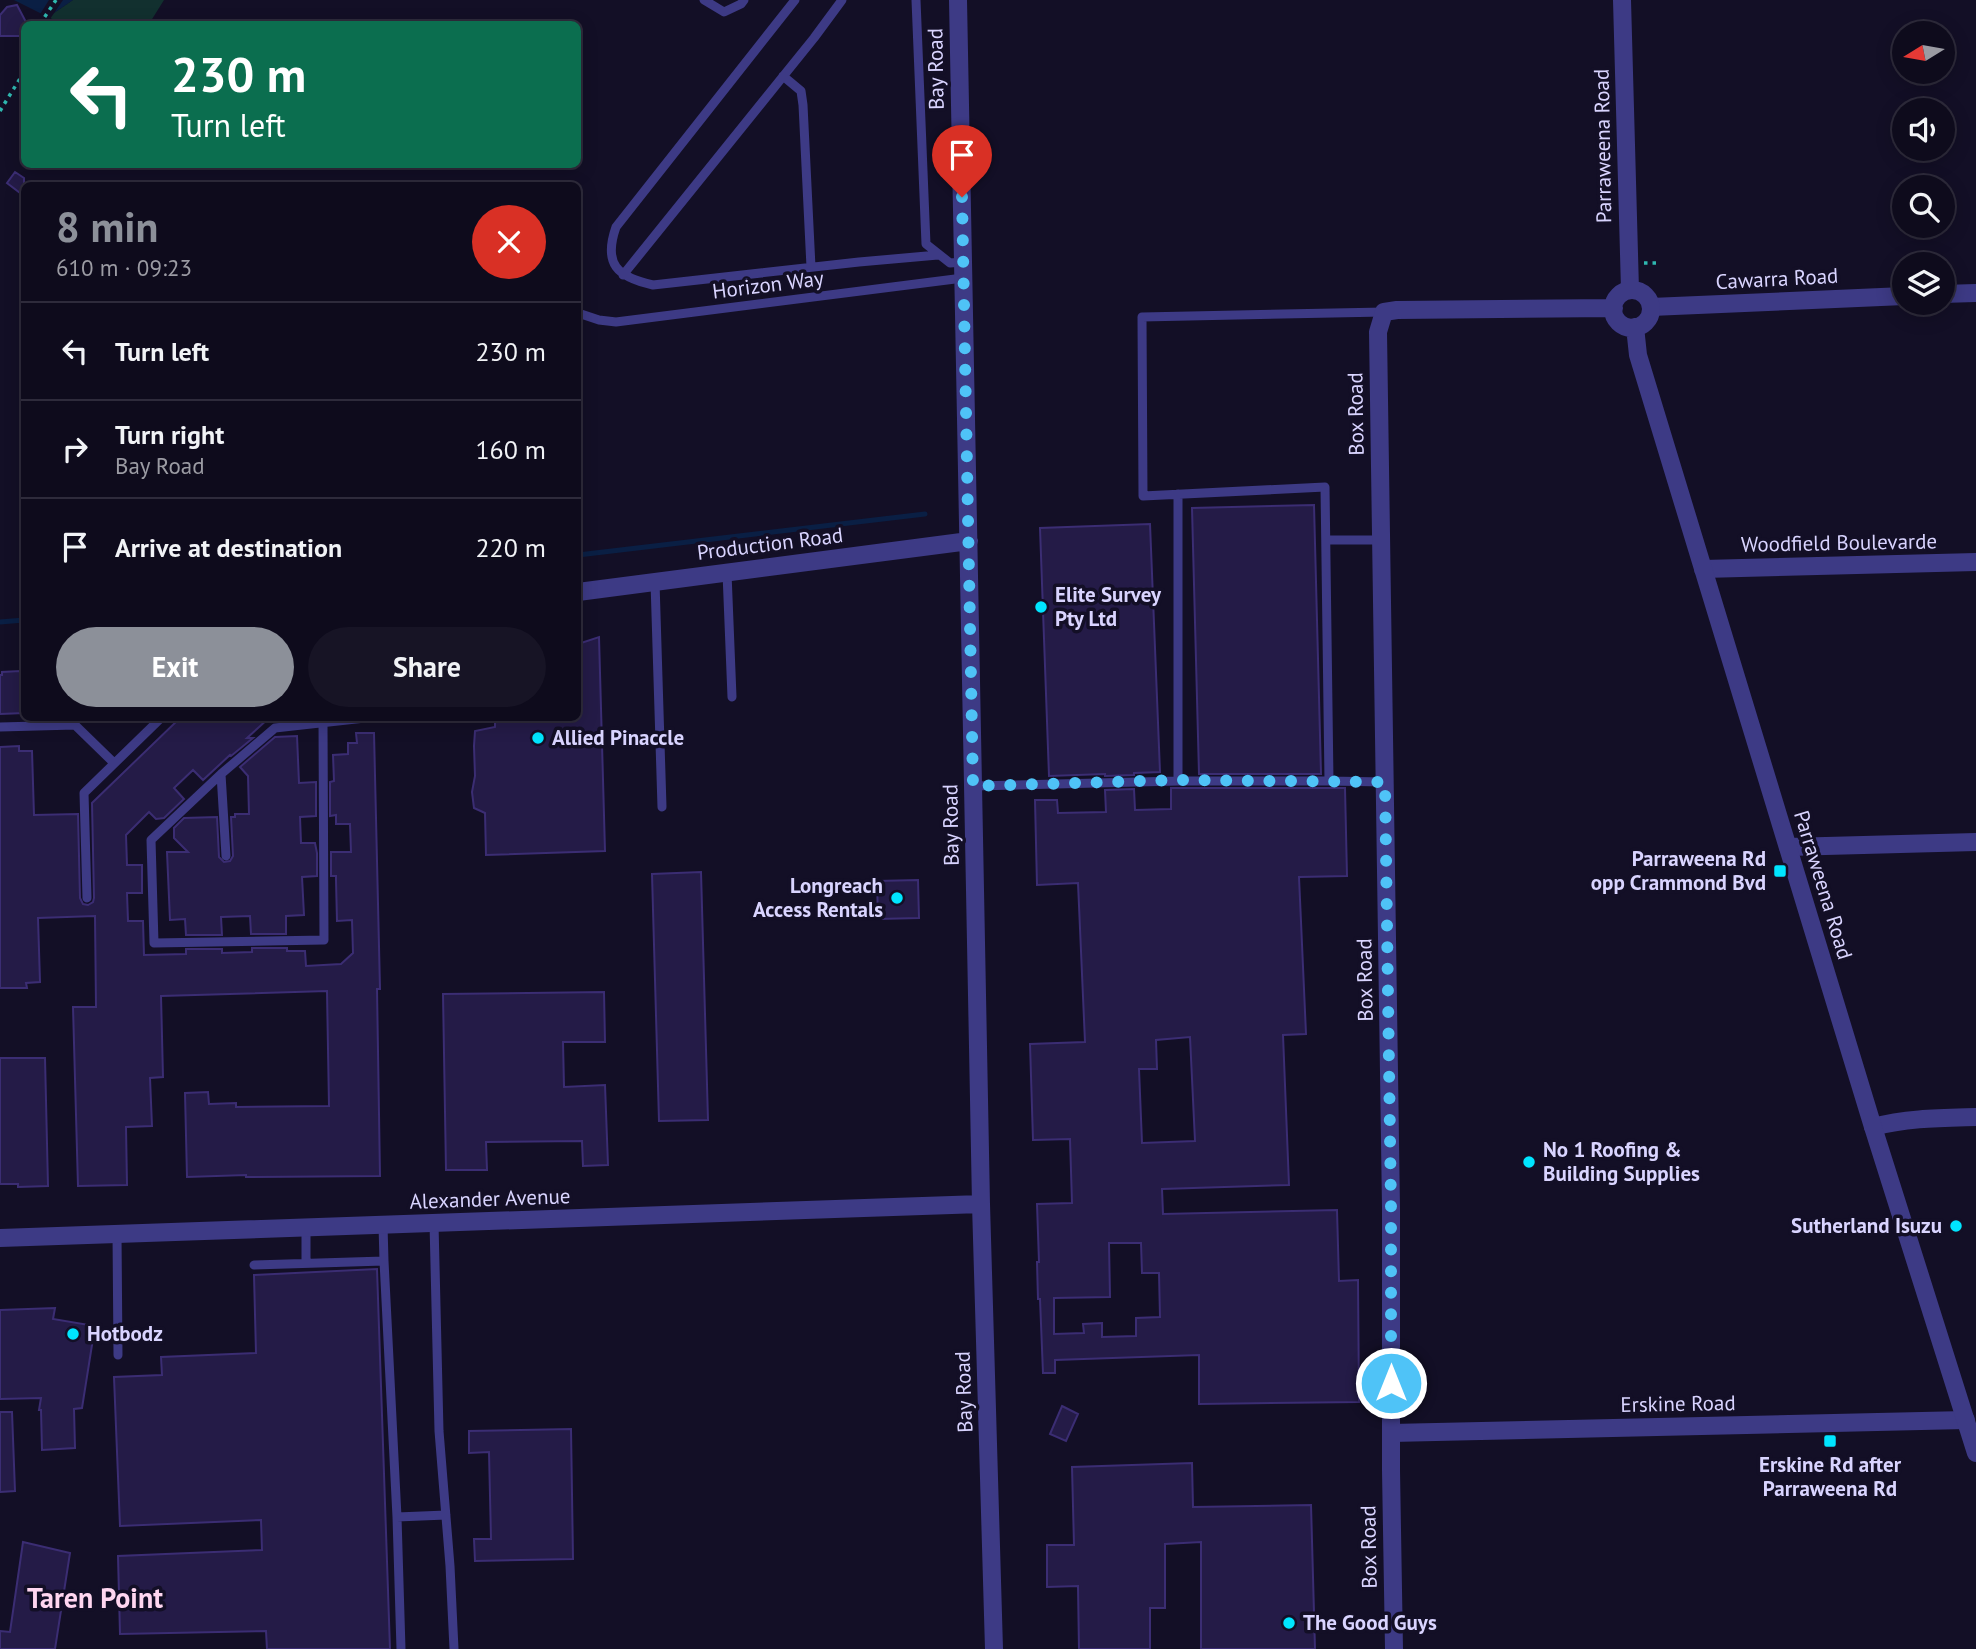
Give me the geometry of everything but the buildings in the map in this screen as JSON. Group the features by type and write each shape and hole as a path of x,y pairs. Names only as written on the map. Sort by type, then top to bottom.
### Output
{"street":[{"name":"Bay Road","path":"958,0 981,1204 994,1649"},
{"name":"Parraweena Road","path":"1622,0 1630,290"},
{"path":"1630,290 1641,292 1650,301 1648,318 1640,326 1628,327 1618,320 1614,308 1618,296 1630,290"},
{"path":"1955,294 1976,293"},
{"name":"Cawarra Road","path":"1651,307 1892,297"},
{"path":"1384,312 1614,308"},
{"name":"Box Road","path":"1384,312 1378,332 1391,1208 1394,1649"},
{"name":"Parraweena Road","path":"1634,327 1638,355 1873,1127 1976,1453"},
{"name":"Production Road","path":"581,592 969,541"},
{"name":"Woodfield Boulevarde","path":"1703,569 1976,562"},
{"path":"1788,847 1976,842"},
{"path":"1873,1127 1919,1118 1976,1116"},
{"name":"Alexander Avenue","path":"0,1238 981,1204"},
{"name":"Erskine Road","path":"1391,1433 1966,1420"}],"lane":[{"path":"704,0 724,12 741,5 744,0"},
{"path":"795,0 616,227 610,248 619,272 653,285 938,255"},
{"path":"623,275 842,0"},
{"path":"916,0 926,244 938,255 963,270"},
{"path":"783,76 801,91 811,267"},
{"name":"Horizon Way","path":"581,314 615,322 963,270"},
{"path":"1329,781 1325,487 1143,496 1142,317 1384,312"},
{"path":"1178,494 1178,780"},
{"path":"1326,540 1381,540"},
{"path":"727,573 732,696"},
{"path":"655,582 662,807"},
{"path":"87,898 85,793 158,721"},
{"path":"323,722 324,940 154,943 151,840 275,728 323,722 334,721"},
{"path":"0,727 75,725 114,762"},
{"path":"221,774 226,856"},
{"path":"973,786 1178,780 1385,782"},
{"path":"434,1223 439,1431 454,1649"},
{"path":"383,1225 401,1649"},
{"path":"306,1227 306,1262"},
{"path":"117,1234 118,1355"},
{"path":"254,1265 384,1261"},
{"path":"397,1517 446,1515"}],"path":[{"path":"42,21 56,0"},
{"path":"0,111 21,77"}],"green space":[{"path":"73,0 164,0 151,21 57,21 48,17"}],"water":[{"path":"14,0 73,0 48,17"}],"pier":[{"path":"49,0 63,0 47,20 39,16"}],"waterway":[{"path":"581,555 925,514"},
{"path":"0,622 21,620"}],"place":[{"name":"Elite Survey Pty Ltd","path":"1041,607"},
{"name":"Allied Pinaccle","path":"538,738"},
{"name":"Parraweena Rd opp Crammond Bvd","path":"1780,871"},
{"name":"Longreach Access Rentals","path":"897,898"},
{"name":"No 1 Roofing & Building Supplies","path":"1529,1162"},
{"name":"Sutherland Isuzu","path":"1956,1226"},
{"name":"Hotbodz","path":"73,1334"},
{"name":"Erskine Rd after Parraweena Rd","path":"1830,1441"},
{"name":"The Good Guys","path":"1289,1623"}],"district":[{"name":"Taren Point","path":"95,1598"}],"route":[{"path":"962,197 973,786 1178,780 1385,782 1391,1383"}]}
